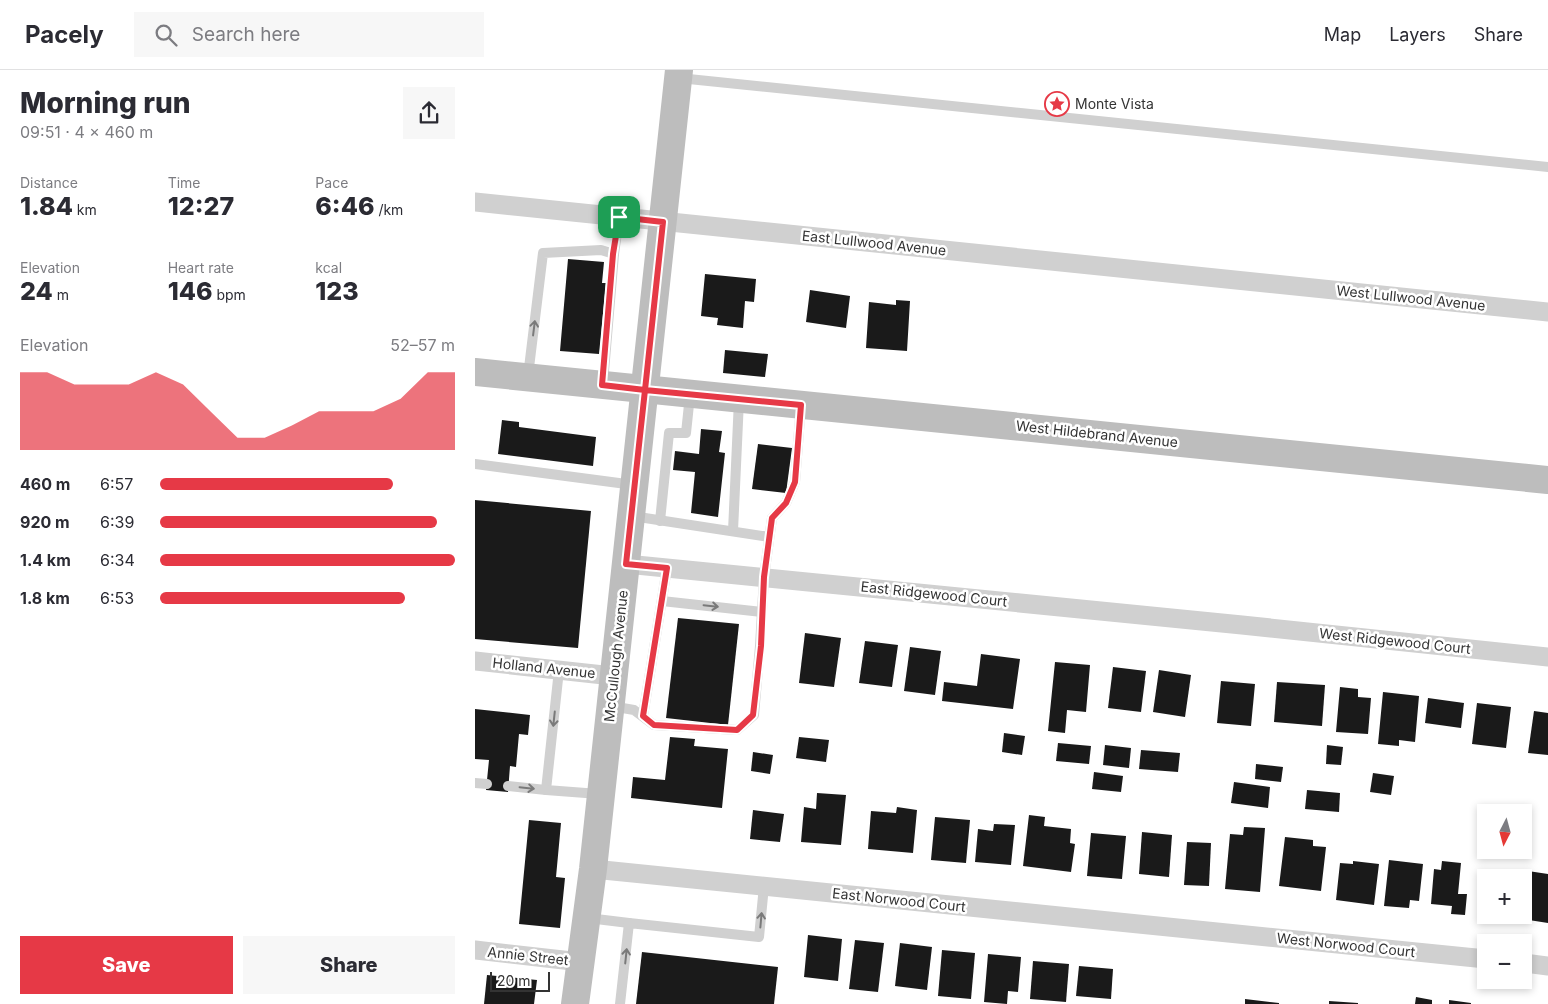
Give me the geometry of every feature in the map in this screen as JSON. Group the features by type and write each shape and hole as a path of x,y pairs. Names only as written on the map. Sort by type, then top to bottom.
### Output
{"main road":[{"name":"McCullough Avenue","path":"575,1004 593,869 679,74"},
{"name":"West Hildebrand Avenue","path":"475,372 1548,480"}],"street":[{"name":"East Lullwood Avenue","path":"475,202 1273,284"},
{"name":"West Lullwood Avenue","path":"1273,284 1548,312"},
{"name":"East Ridgewood Court","path":"626,564 1242,625"},
{"name":"West Ridgewood Court","path":"1242,625 1548,658"},
{"name":"Holland Avenue","path":"477,665 559,670 613,676"},
{"name":"East Norwood Court","path":"593,869 1205,930"},
{"name":"West Norwood Court","path":"1205,930 1477,958"},
{"name":"Annie Street","path":"475,950 581,962"},
{"path":"1532,964 1548,966"}],"lane":[{"path":"679,74 1548,167"},
{"path":"602,385 613,254 619,217"},
{"path":"528,377 543,253 601,250 613,254"},
{"path":"660,521 669,432 686,433 690,394"},
{"path":"733,532 739,399"},
{"path":"610,706 634,710 654,725 737,730 753,715 761,646 764,577 769,537 772,518 786,503 795,482 801,405"},
{"path":"475,464 635,486"},
{"path":"631,516 769,537"},
{"path":"643,716 667,568"},
{"path":"662,601 762,612"},
{"path":"546,790 559,670"},
{"path":"475,783 487,784"},
{"path":"508,786 601,795"},
{"path":"587,918 759,937 764,886"},
{"path":"620,1004 629,923"}],"building":[{"path":"568,259 604,262 602,283 606,283 599,354 560,351"},
{"path":"705,274 756,279 754,302 745,301 743,328 717,325 718,318 701,316"},
{"path":"810,290 850,296 846,328 806,322"},
{"path":"896,300 910,301 907,351 866,348 869,302 896,305"},
{"path":"725,350 768,354 765,377 723,373"},
{"path":"502,420 519,422 519,427 596,437 593,466 498,454"},
{"path":"701,429 722,431 719,452 725,453 718,517 691,513 695,472 673,470 675,451 699,454"},
{"path":"758,444 792,448 786,493 752,489"},
{"path":"475,500 591,511 578,648 475,639"},
{"path":"678,618 739,624 728,725 666,718"},
{"path":"805,633 841,638 834,687 799,683"},
{"path":"865,641 898,645 892,687 859,683"},
{"path":"910,647 941,651 935,695 904,691"},
{"path":"981,654 1020,659 1013,709 942,701 944,682 977,686"},
{"path":"1055,662 1090,665 1086,712 1067,710 1065,733 1048,731"},
{"path":"1113,667 1146,671 1141,712 1108,708"},
{"path":"1159,670 1191,675 1185,717 1153,712"},
{"path":"1221,681 1255,684 1251,726 1217,723"},
{"path":"1277,682 1325,685 1322,726 1274,722"},
{"path":"1340,687 1358,689 1358,697 1371,698 1368,734 1336,732"},
{"path":"1383,692 1419,696 1415,742 1399,740 1399,746 1378,744"},
{"path":"1428,698 1464,703 1461,728 1425,723"},
{"path":"1477,703 1511,707 1506,748 1472,744"},
{"path":"475,709 530,715 528,735 519,734 516,767 510,766 508,792 486,790 489,760 475,759"},
{"path":"1534,711 1548,713 1548,755 1528,753"},
{"path":"1004,733 1025,736 1022,755 1002,752"},
{"path":"670,737 695,739 694,746 728,749 722,808 631,798 633,777 665,780"},
{"path":"799,737 829,740 826,762 796,758"},
{"path":"1058,743 1091,746 1089,764 1056,761"},
{"path":"1105,745 1131,748 1129,768 1103,765"},
{"path":"1327,745 1343,747 1341,765 1326,764"},
{"path":"1141,750 1180,753 1178,772 1139,769"},
{"path":"753,752 773,755 770,774 751,771"},
{"path":"1256,764 1283,767 1281,782 1255,779"},
{"path":"1094,772 1123,776 1121,792 1092,789"},
{"path":"1373,773 1394,776 1391,795 1370,792"},
{"path":"1234,782 1270,787 1268,808 1231,803"},
{"path":"1307,790 1340,793 1339,812 1305,809"},
{"path":"817,793 846,795 841,845 801,842 804,807 816,809"},
{"path":"897,807 917,810 913,853 868,849 871,811 896,813"},
{"path":"753,810 784,814 780,842 750,839"},
{"path":"1029,815 1045,817 1044,826 1071,829 1070,843 1075,844 1071,872 1023,866"},
{"path":"935,817 970,820 966,863 931,860"},
{"path":"529,820 561,823 556,877 565,878 560,928 519,924"},
{"path":"994,824 1015,825 1011,865 975,862 978,829 993,831"},
{"path":"1244,827 1265,828 1260,892 1225,889 1230,834 1243,835"},
{"path":"1142,832 1172,835 1169,877 1139,874"},
{"path":"1091,833 1126,836 1122,879 1087,876"},
{"path":"1285,837 1313,840 1313,846 1326,847 1321,891 1279,886"},
{"path":"1187,842 1211,843 1209,886 1184,885"},
{"path":"1389,860 1423,864 1419,901 1410,900 1409,908 1384,906"},
{"path":"1353,861 1379,864 1374,905 1336,900 1340,863 1353,864"},
{"path":"1442,861 1461,863 1458,894 1467,894 1465,915 1451,914 1452,906 1431,904 1434,869 1441,870"},
{"path":"1532,872 1548,874 1548,923 1532,921"},
{"path":"808,935 842,939 838,981 804,977"},
{"path":"855,940 884,943 878,992 849,989"},
{"path":"900,943 932,947 927,990 895,986"},
{"path":"942,950 975,953 971,999 938,996"},
{"path":"642,952 778,967 774,1004 636,1004"},
{"path":"988,954 1021,957 1018,992 1008,991 1007,1004 984,1002"},
{"path":"1033,961 1069,964 1066,1002 1030,999"},
{"path":"1079,966 1113,969 1111,999 1076,996"},
{"path":"487,975 537,980 534,1004 484,1004"},
{"path":"1416,997 1432,1000 1432,1004 1415,1004"},
{"path":"1245,999 1279,1003 1279,1004 1245,1004"},
{"path":"1449,1000 1471,1003 1471,1004 1449,1004"},
{"path":"1329,1001 1358,1003 1358,1004 1329,1004"}],"place":[{"name":"Monte Vista","path":"1057,104"}],"route":[{"path":"619,217 613,254 602,385 645,390 626,564 667,568 643,716 654,725 737,730 753,715 761,646 764,577 772,518 786,503 795,482 801,405 645,390 663,222 619,217"}]}
